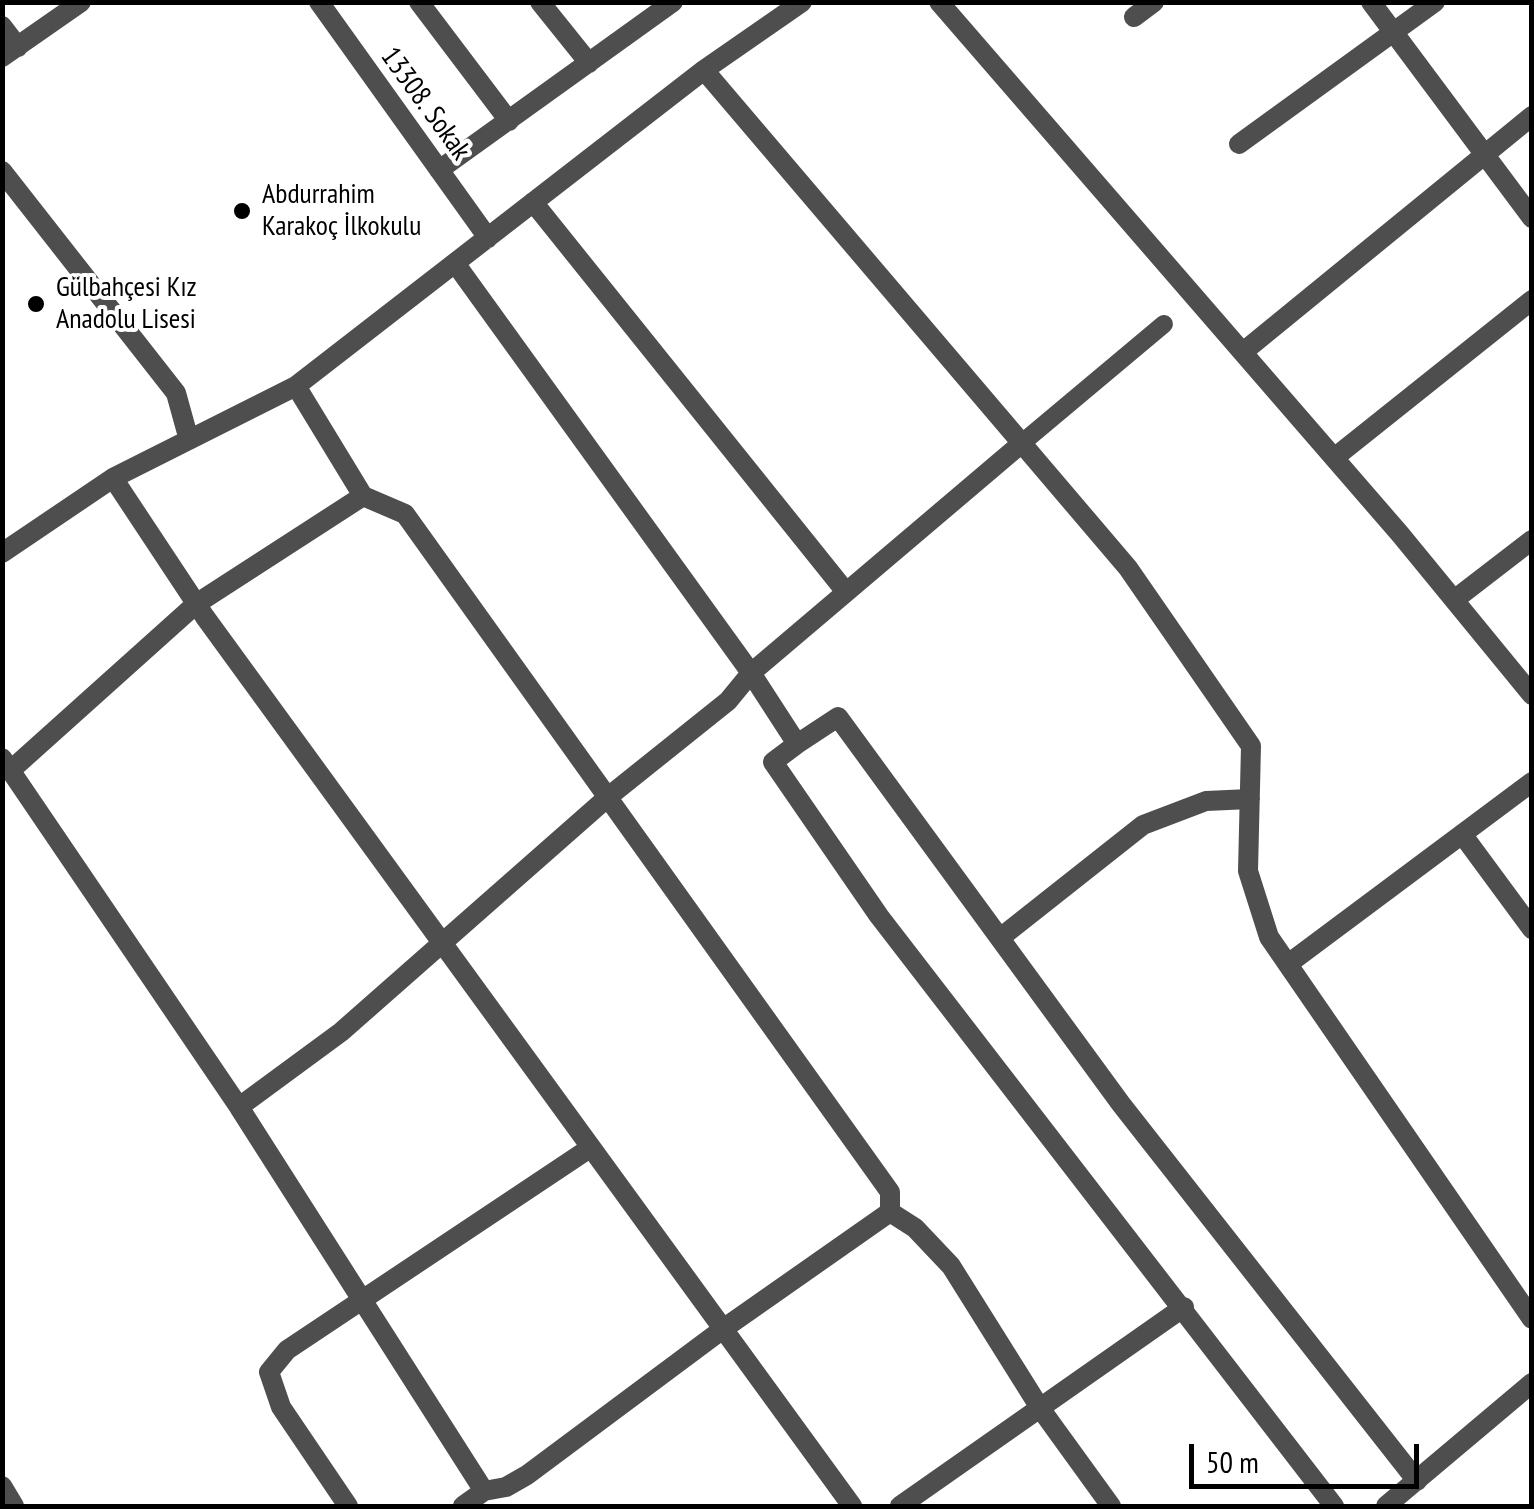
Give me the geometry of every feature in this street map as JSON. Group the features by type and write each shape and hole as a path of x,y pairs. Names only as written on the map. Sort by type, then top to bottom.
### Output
{"street":[{"path":"2,26 10,52 81,2"},
{"name":"13308. Sokak","path":"319,2 488,238"},
{"path":"419,2 509,120"},
{"path":"540,2 589,63"},
{"path":"636,2 650,20"},
{"path":"439,170 674,2"},
{"path":"2,553 113,478 296,386 704,70 802,2"},
{"path":"939,2 1334,458 1532,695"},
{"path":"1134,17 1154,2"},
{"path":"1372,2 1484,154 1524,193 1532,218"},
{"path":"1238,144 1434,2"},
{"path":"704,70 1128,568 1251,746 1248,871 1269,937 1532,1319"},
{"path":"1243,352 1532,116"},
{"path":"2,172 176,393 190,440"},
{"path":"533,202 846,592"},
{"path":"455,262 751,673 797,744"},
{"path":"1334,458 1532,300"},
{"path":"296,386 363,496 406,514 866,1154 890,1192 890,1212"},
{"path":"239,1107 341,1032 608,797 728,701 751,673 1022,443"},
{"path":"113,478 196,604 852,1506"},
{"path":"363,496 196,604 7,764 239,1107 484,1490"},
{"path":"1454,600 1532,540"},
{"path":"1334,1506 869,901 773,762 797,744 838,717 1121,1104 1417,1481"},
{"path":"1288,964 1532,782"},
{"path":"1000,938 1143,825 1196,803 1250,799"},
{"path":"1462,834 1532,930"},
{"path":"348,1506 281,1407 269,1372 286,1350 590,1148"},
{"path":"464,1506 484,1490 506,1487 526,1475 890,1212"},
{"path":"890,1212 915,1228 951,1266 1040,1408 1111,1506"},
{"path":"900,1506 1184,1306"},
{"path":"1386,1506 1532,1384"},
{"path":"2,1486 14,1506"}],"lane":[{"path":"1022,443 1164,324"}],"place":[{"name":"Abdurrahim Karakoç İlkokulu","path":"242,211"},
{"name":"Gülbahçesi Kız Anadolu Lisesi","path":"36,304"}]}
